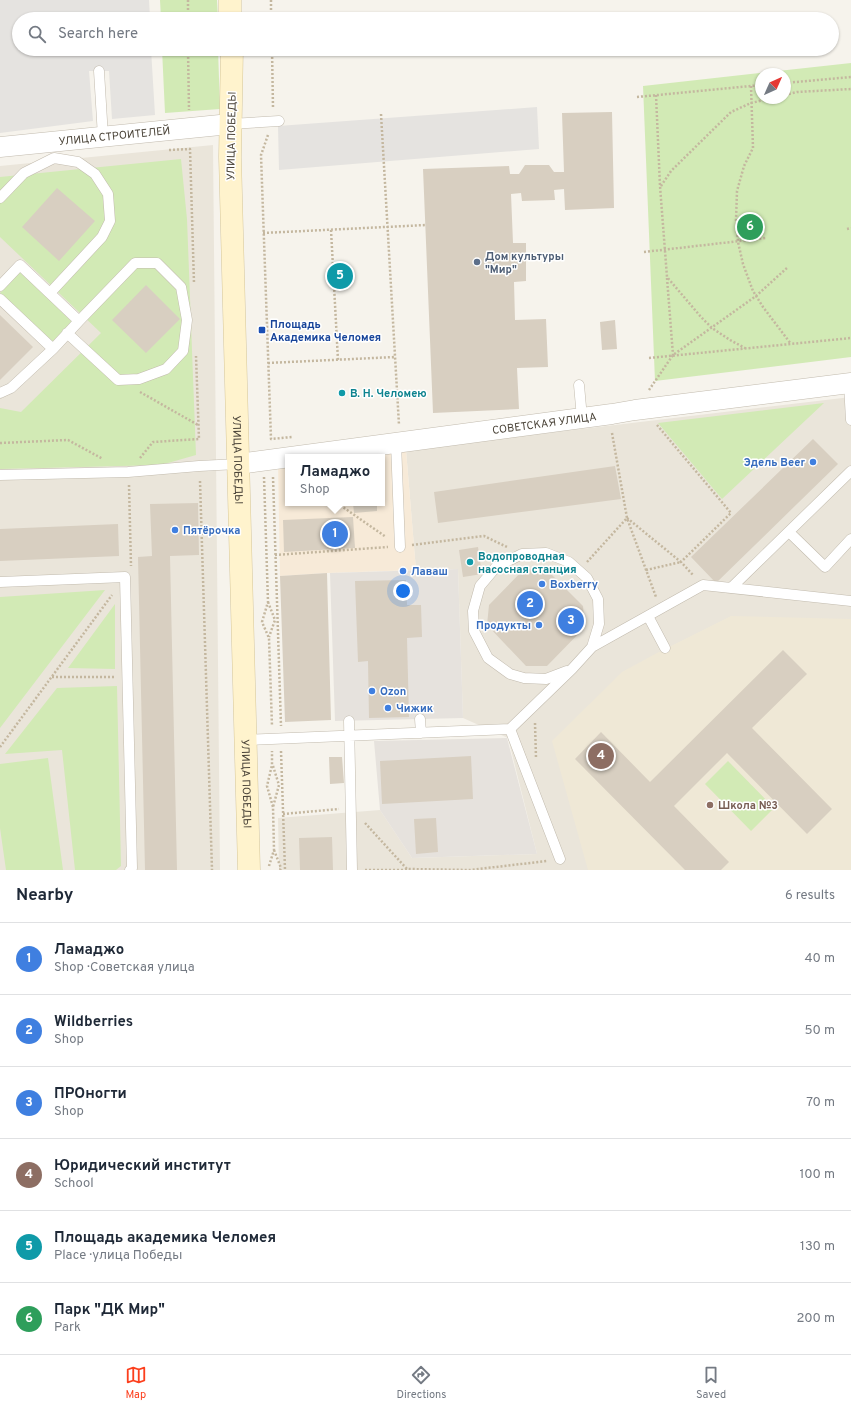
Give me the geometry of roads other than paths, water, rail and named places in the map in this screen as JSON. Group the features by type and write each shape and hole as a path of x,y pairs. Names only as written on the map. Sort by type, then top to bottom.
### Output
{"street":[{"path":"230,0 230,12"},
{"name":"УЛИЦА ПОБЕДЫ","path":"232,56 230,124 249,870"},
{"name":"УЛИЦА СТРОИТЕЛЕЙ","path":"0,148 230,124"},
{"name":"СОВЕТСКАЯ УЛИЦА","path":"291,454 397,434 582,418 850,383"},
{"name":"СОВЕТСКАЯ УЛИЦА","path":"238,464 285,455"}],"lane":[{"path":"99,71 103,137"},
{"path":"230,124 276,121"},
{"path":"0,198 24,173 54,158 78,162 84,166 95,174 108,194 110,220 102,237 50,293"},
{"path":"0,393 11,388 53,349 79,321 135,263 157,263 181,287 187,320 183,351 166,369 139,379 118,380 67,334"},
{"path":"2,280 20,265 79,321"},
{"path":"0,299 53,349"},
{"path":"850,383 851,420"},
{"path":"579,385 582,418"},
{"path":"397,434 400,546"},
{"path":"0,475 128,472 238,464"},
{"path":"731,588 851,471"},
{"path":"789,532 825,568 851,539"},
{"path":"572,669 546,679 524,678 510,674 488,658 474,631 473,611 480,586 496,567 522,554 546,553 569,562 587,578 598,599 599,624 592,647"},
{"path":"0,582 125,577 132,868 130,870"},
{"path":"245,740 421,733 494,734 510,729 572,669 592,647 703,585 851,601"},
{"path":"648,616 665,648"},
{"path":"420,719 421,733"},
{"path":"349,721 352,870"},
{"path":"510,729 560,859"}],"place":[{"name":"Парк \"ДК Мир\"","path":"750,227"},
{"name":"Дом культуры \"Мир\"","path":"477,262"},
{"name":"Площадь академика Челомея","path":"340,276"},
{"name":"Площадь Академика Челомея","path":"262,330"},
{"name":"В. Н. Челомею","path":"342,393"},
{"name":"Эдель Beer","path":"813,462"},
{"name":"Пятёрочка","path":"175,530"},
{"name":"Ламаджо","path":"335,534"},
{"name":"Водопроводная насосная станция","path":"470,562"},
{"name":"Лаваш","path":"403,571"},
{"name":"Boxberry","path":"542,584"},
{"name":"Wildberries","path":"530,604"},
{"name":"ПРОногти","path":"571,621"},
{"name":"Продукты","path":"539,625"},
{"name":"Ozon","path":"372,691"},
{"name":"Чижик","path":"388,708"},
{"name":"Юридический институт","path":"601,756"},
{"name":"Школа №3","path":"710,805"}]}
